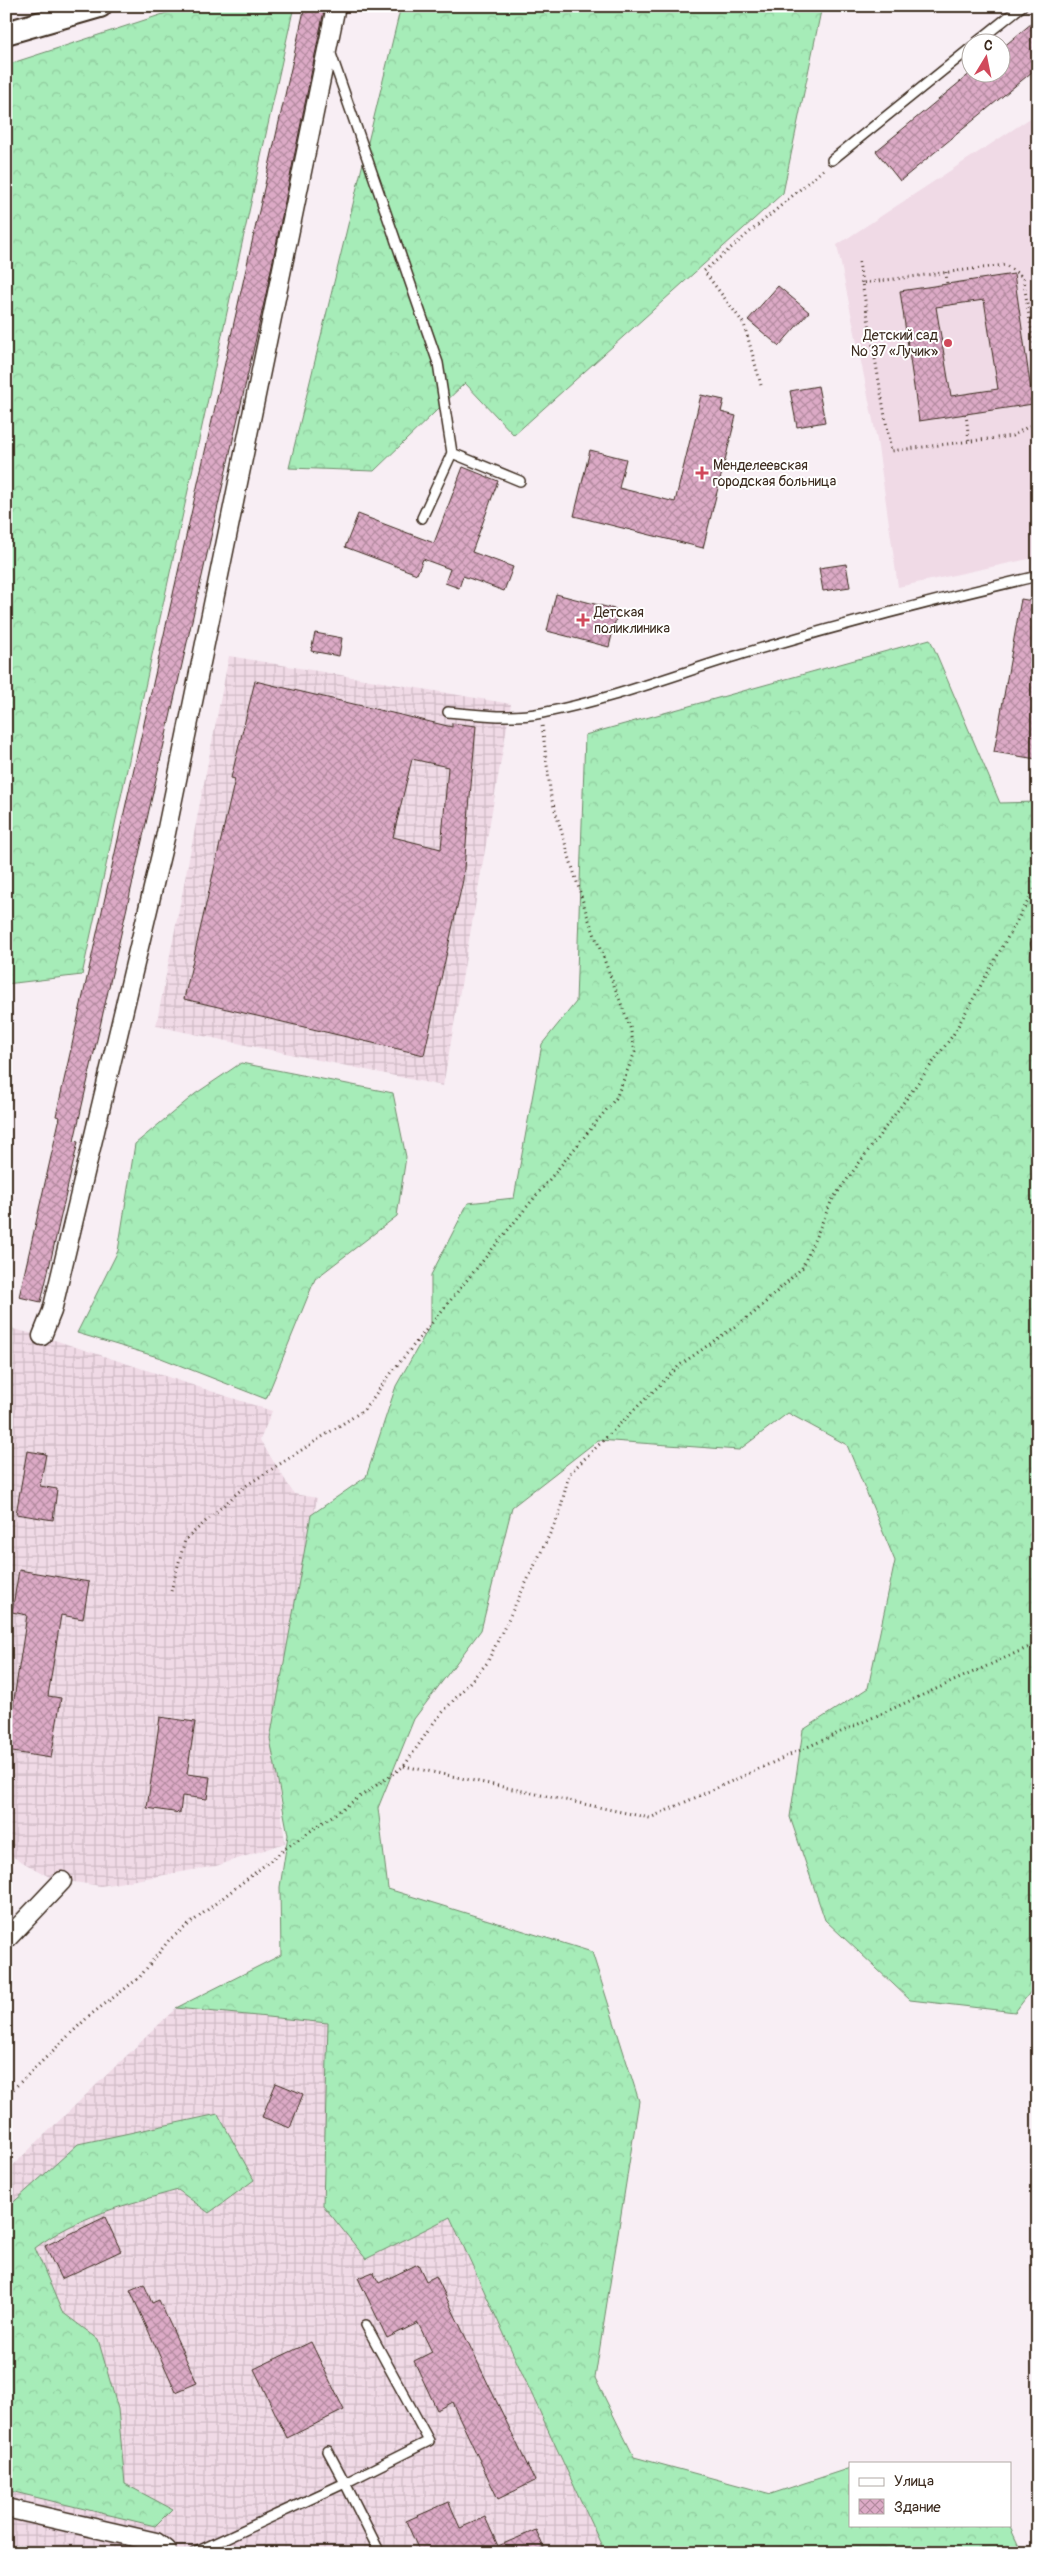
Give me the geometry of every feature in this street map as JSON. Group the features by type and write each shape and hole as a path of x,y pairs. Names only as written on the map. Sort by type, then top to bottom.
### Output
{"street":[{"path":"6,33 100,6"},
{"path":"42,1336 52,1310 165,838 336,6"},
{"path":"6,1940 62,1881"},
{"path":"6,2508 156,2542 167,2551"}],"lane":[{"path":"990,32 1022,6"},
{"path":"328,46 438,363 452,453 422,518"},
{"path":"832,160 962,55"},
{"path":"452,453 520,481"},
{"path":"448,712 485,716 541,714 765,648 945,598 1038,576"},
{"path":"194,2553 345,2483 428,2441 366,2325"},
{"path":"328,2451 380,2553"}],"path":[{"path":"762,385 744,324 704,271 813,181 832,160"},
{"path":"859,262 891,451 1012,436 1038,421"},
{"path":"862,283 1005,265 1023,277 1038,373"},
{"path":"946,272 947,284"},
{"path":"966,414 969,441"},
{"path":"171,1591 185,1540 244,1487 364,1410 402,1360 616,1098 635,1052 630,1027 587,915 552,797 541,714"},
{"path":"6,2096 89,2016 139,1978 168,1940 289,1846 404,1766 435,1721 486,1663 559,1515 569,1474 680,1365 754,1313 802,1268 832,1200 952,1035 1038,883"},
{"path":"404,1766 650,1818 1038,1643"}],"shaded area":[{"name":"Детский сад № 37 «Лучик»","path":"1038,113 1038,557 898,587 877,440 837,245"},
{"path":"229,656 511,704 443,1086 156,1026"},
{"path":"13,1329 42,1336 272,1411 260,1440 294,1494 317,1498 273,1742 285,1843 216,1866 101,1886 53,1879 6,1853 6,1370"},
{"path":"176,2008 328,2023 323,2205 366,2259 450,2217 605,2553 6,2553 6,2172"}],"green space":[{"path":"188,6 294,6 82,975 6,984 6,65"},
{"path":"401,6 822,6 783,193 514,435 465,383 374,471 289,468"},
{"path":"930,639 1000,803 1038,802 1038,907 1030,957 1038,987 1038,1982 1015,2012 910,2000 825,1920 790,1817 803,1730 868,1688 895,1561 847,1445 788,1413 739,1450 598,1440 512,1507 481,1630 414,1719 378,1808 388,1889 592,1952 639,2101 595,2378 634,2457 771,2494 849,2468 849,2526 1009,2526 1022,2553 605,2553 450,2217 366,2259 323,2205 328,2023 176,2008 281,1955 280,1887 288,1835 270,1739 311,1515 366,1477 396,1386 431,1324 431,1275 468,1203 514,1198 542,1044 576,1002 585,735"},
{"path":"241,1063 393,1093 406,1157 397,1216 315,1279 266,1399 161,1358 77,1333 118,1251 135,1144 195,1094"},
{"path":"6,1320 13,1329 6,1370"},
{"path":"218,2114 254,2180 209,2213 178,2190 122,2206 86,2219 68,2227 35,2248 62,2312 98,2339 118,2409 125,2484 172,2509 155,2526 6,2490 6,2209 78,2144"}],"building":[{"path":"305,6 325,6 266,294 74,1141 78,1142 41,1302 19,1297 60,1117 56,1116"},
{"path":"1038,18 1038,67 900,181 876,151 962,80 962,82 1012,82 1012,40"},
{"path":"1014,274 1033,404 919,421 900,291","holes":["984,300 998,389 951,396 936,307"]},
{"path":"778,286 809,312 779,346 748,320"},
{"path":"818,386 825,422 797,427 790,391"},
{"name":"Менделеевская городская больница","path":"701,395 724,400 721,412 736,416 703,548 574,516 590,450 626,459 619,488 675,502"},
{"path":"463,467 498,481 472,552 513,567 504,591 463,576 459,588 445,583 450,569 423,559 417,574 345,547 358,514 434,543"},
{"path":"846,564 850,587 823,591 819,568"},
{"name":"Детская поликлиника","path":"556,594 618,610 609,647 547,631"},
{"path":"1021,599 1038,602 1036,759 994,752"},
{"path":"315,633 342,638 339,656 311,651"},
{"path":"255,681 452,727 452,723 476,726 463,880 424,1055 184,999 235,779 231,778","holes":["412,759 448,767 441,849 393,837"]},
{"path":"27,1451 46,1454 40,1486 57,1489 53,1520 16,1514"},
{"path":"19,1570 89,1582 83,1619 61,1615 48,1696 61,1698 51,1758 6,1751 27,1615 12,1612"},
{"path":"160,1717 195,1722 187,1774 210,1777 207,1799 182,1796 180,1813 147,1808"},
{"path":"276,2083 303,2094 290,2128 262,2117"},
{"path":"105,2217 121,2251 61,2279 45,2246"},
{"path":"418,2264 426,2281 436,2276 535,2481 498,2499 452,2402 437,2410 414,2361 432,2352 418,2323 387,2338 358,2278 373,2272 379,2283"},
{"path":"144,2284 152,2303 159,2300 197,2383 176,2392 130,2290"},
{"path":"311,2342 344,2410 287,2438 254,2369"},
{"path":"449,2502 460,2528 485,2517 498,2546 536,2530 544,2548 534,2553 420,2553 406,2521"}],"place":[{"name":"Детский сад № 37 «Лучик»","path":"948,343"},
{"name":"Менделеевская городская больница","path":"702,473"},
{"name":"Детская поликлиника","path":"583,620"}]}
